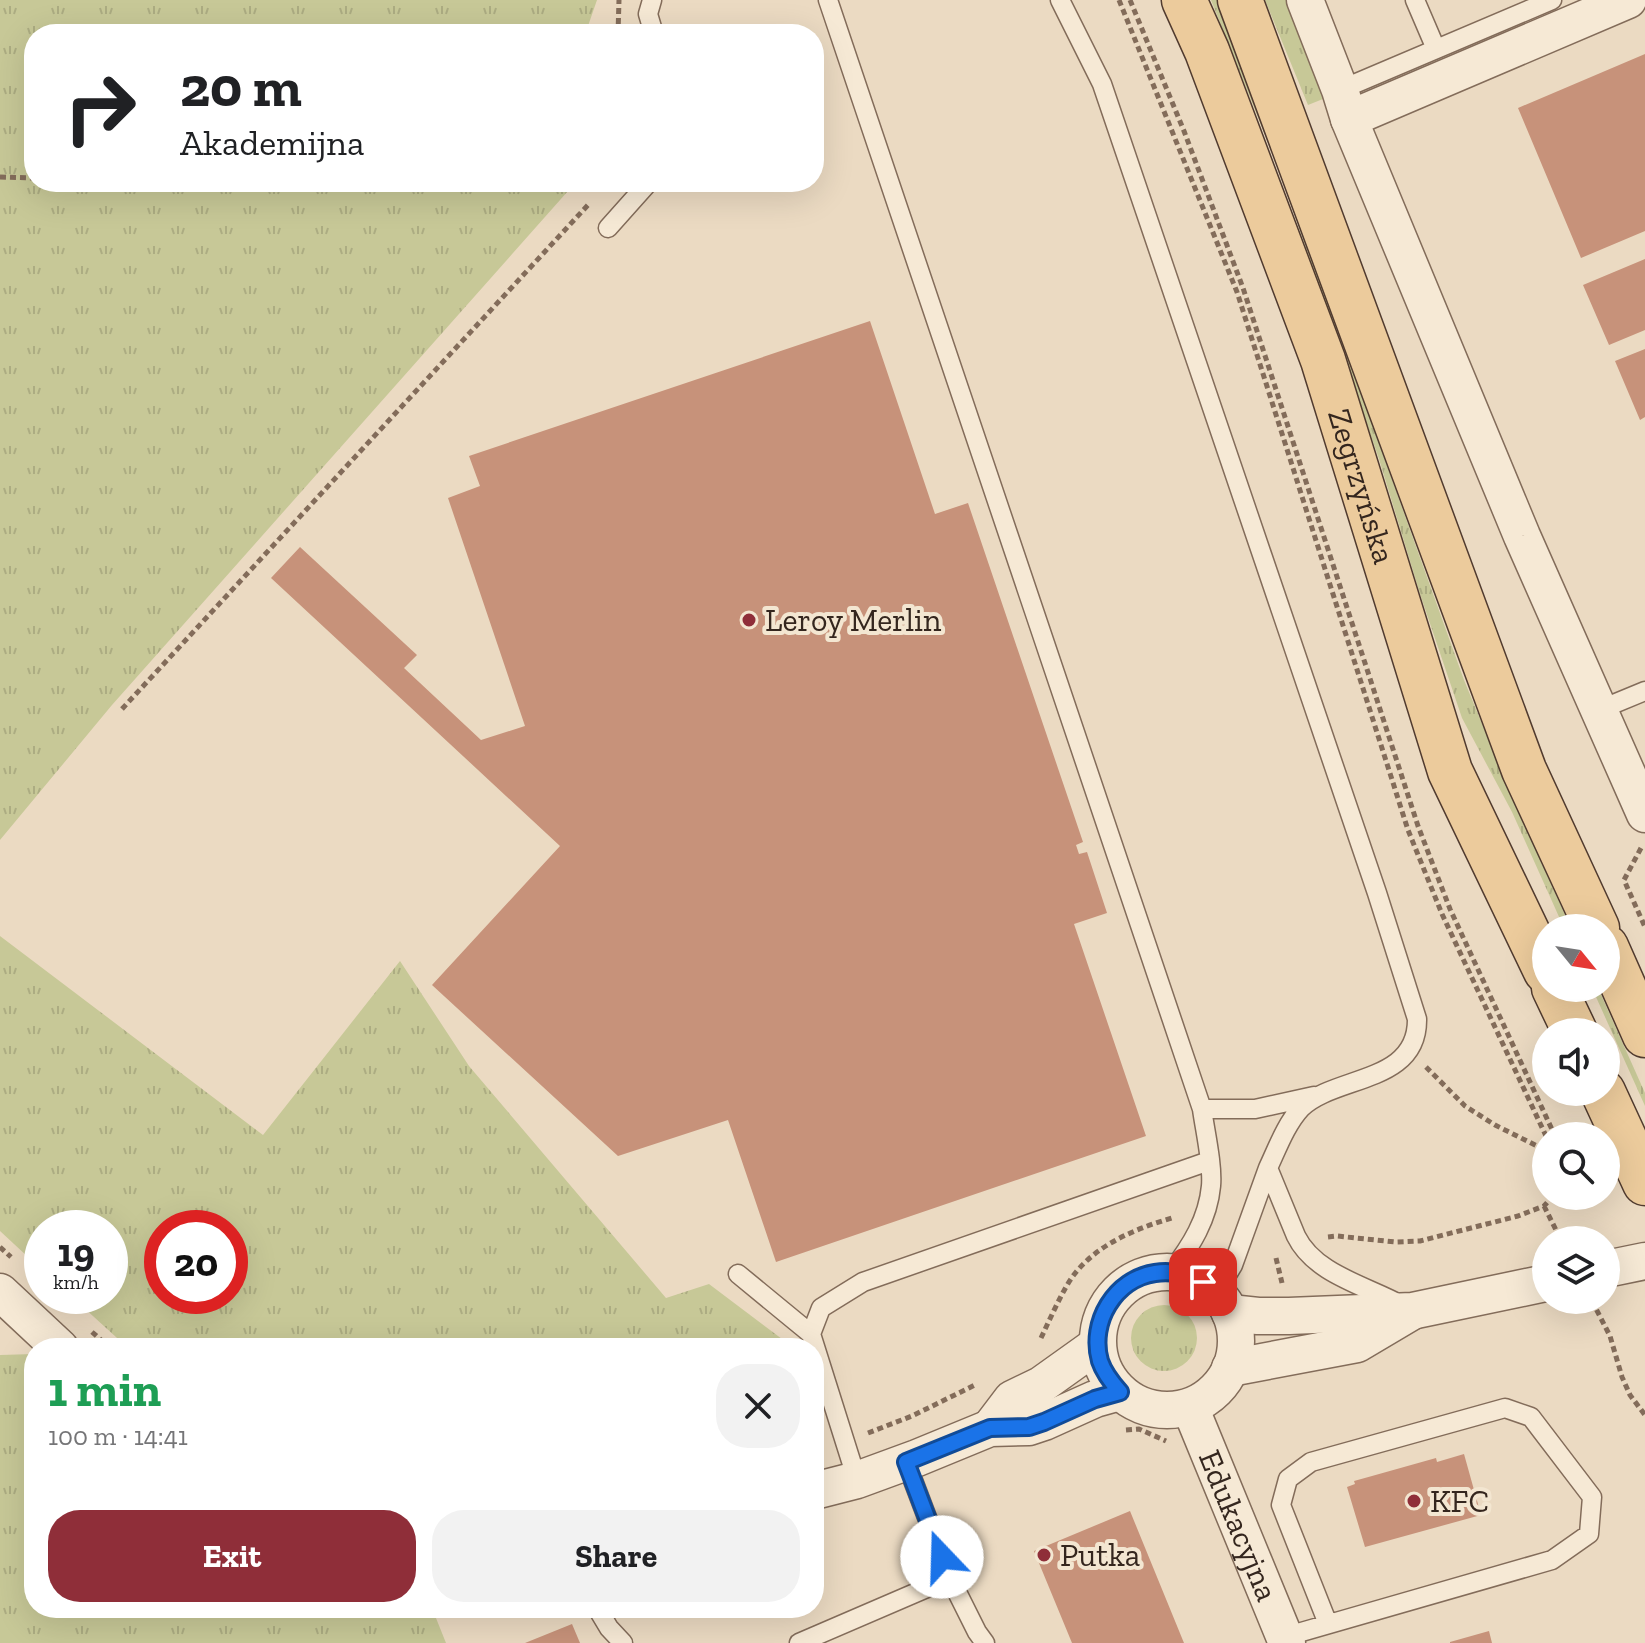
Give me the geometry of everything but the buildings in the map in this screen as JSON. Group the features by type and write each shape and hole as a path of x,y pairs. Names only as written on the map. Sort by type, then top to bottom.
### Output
{"main road":[{"name":"Zegrzyńska","path":"1184,0 1207,51 1323,360 1450,771 1532,942"},
{"name":"Zegrzyńska","path":"1240,0 1524,770 1591,914"},
{"path":"1620,979 1645,1035"},
{"path":"1609,1106 1645,1183"}],"street":[{"path":"1305,0 1344,104 1522,536 1645,814"},
{"path":"1344,104 1628,0"},
{"path":"1620,1266 1645,1261"},
{"path":"1171,1272 1196,1279 1223,1303 1236,1335 1236,1346 1230,1368 1214,1392 1190,1407 1160,1410 1132,1401 1108,1379 1100,1363 1098,1329 1112,1298 1124,1286 1154,1273 1171,1272"},
{"path":"1223,1303 1273,1316 1412,1311 1532,1286"},
{"path":"0,1292 49,1338"},
{"path":"1230,1368 1357,1344 1412,1311"},
{"path":"990,1428 1012,1399 1041,1385 1097,1345"},
{"path":"824,1488 857,1480 990,1428 1029,1427 1095,1399 1120,1392"},
{"name":"Edukacyjna","path":"1190,1407 1285,1640"}],"lane":[{"path":"651,24 648,14 652,0"},
{"path":"828,0 1202,1109 1212,1183 1205,1217 1196,1237 1171,1272"},
{"path":"1060,0 1102,84 1387,922 1417,1019 1417,1029 1407,1050 1398,1061 1380,1073 1319,1095 1255,1109 1202,1109"},
{"path":"1415,0 1436,49"},
{"path":"1344,104 1513,8 1552,0"},
{"path":"608,228 640,192"},
{"path":"1599,710 1645,691"},
{"path":"1223,1303 1233,1265 1268,1168 1290,1124 1301,1109 1319,1095"},
{"path":"811,1334 821,1308 863,1282 1209,1161"},
{"path":"1268,1168 1296,1236 1310,1257 1412,1311"},
{"path":"738,1274 812,1338"},
{"path":"824,1375 857,1480"},
{"path":"1285,1640 1328,1624 1552,1560 1589,1534 1592,1497 1531,1417 1505,1408 1311,1462 1288,1479 1281,1505 1328,1624"},
{"path":"906,1462 950,1578 985,1643"},
{"path":"799,1643 950,1578"},
{"path":"603,1618 623,1643"}],"path":[{"path":"1119,0 1237,292 1408,830 1442,914 1539,1122"},
{"path":"1130,0 1184,131 1243,288 1418,826 1450,909 1549,1122"},
{"path":"0,177 24,178"},
{"path":"122,709 598,194"},
{"path":"1645,840 1624,880 1645,927"},
{"path":"1407,1050 1465,1106 1532,1144"},
{"path":"1321,1238 1337,1236 1395,1242 1420,1241 1495,1223 1532,1210"},
{"path":"1040,1342 1067,1284 1086,1262 1123,1236 1186,1214"},
{"path":"1598,1314 1610,1336 1630,1395 1645,1415"},
{"path":"844,1438 869,1433 912,1416 981,1382"},
{"path":"1122,1430 1139,1429 1178,1447"}],"green space":[{"path":"0,0 597,0 589,24 24,24 24,192 567,192 112,705 0,840"},
{"path":"1211,0 1219,0 1284,165 1464,680 1565,914 1558,914 1512,812 1462,718 1379,459 1279,170"},
{"path":"1265,0 1296,0 1333,95 1308,105"},
{"path":"0,936 263,1135 400,961 469,1066 666,1298 709,1284 781,1338 117,1338 91,1314 128,1314 128,1210 24,1210 24,1253 0,1231"},
{"path":"1598,1002 1604,1002 1611,1018 1605,1018"},
{"path":"1620,1037 1645,1093 1645,1106 1620,1050"},
{"path":"1164,1305 1177,1308 1187,1315 1194,1325 1197,1338 1194,1351 1187,1361 1177,1368 1164,1371 1151,1368 1141,1361 1134,1351 1131,1338 1134,1325 1141,1315 1151,1308"},
{"path":"24,1354 24,1618 436,1618 446,1643 0,1643 0,1355"}],"place":[{"name":"Leroy Merlin","path":"749,620"},
{"name":"KFC","path":"1414,1501"},
{"name":"Putka","path":"1044,1555"}],"route":[{"path":"942,1557 906,1462 990,1428 1029,1427 1095,1399 1120,1392 1108,1379 1100,1363 1097,1345 1103,1313 1112,1298 1124,1286 1154,1273 1188,1275 1203,1282"}]}
